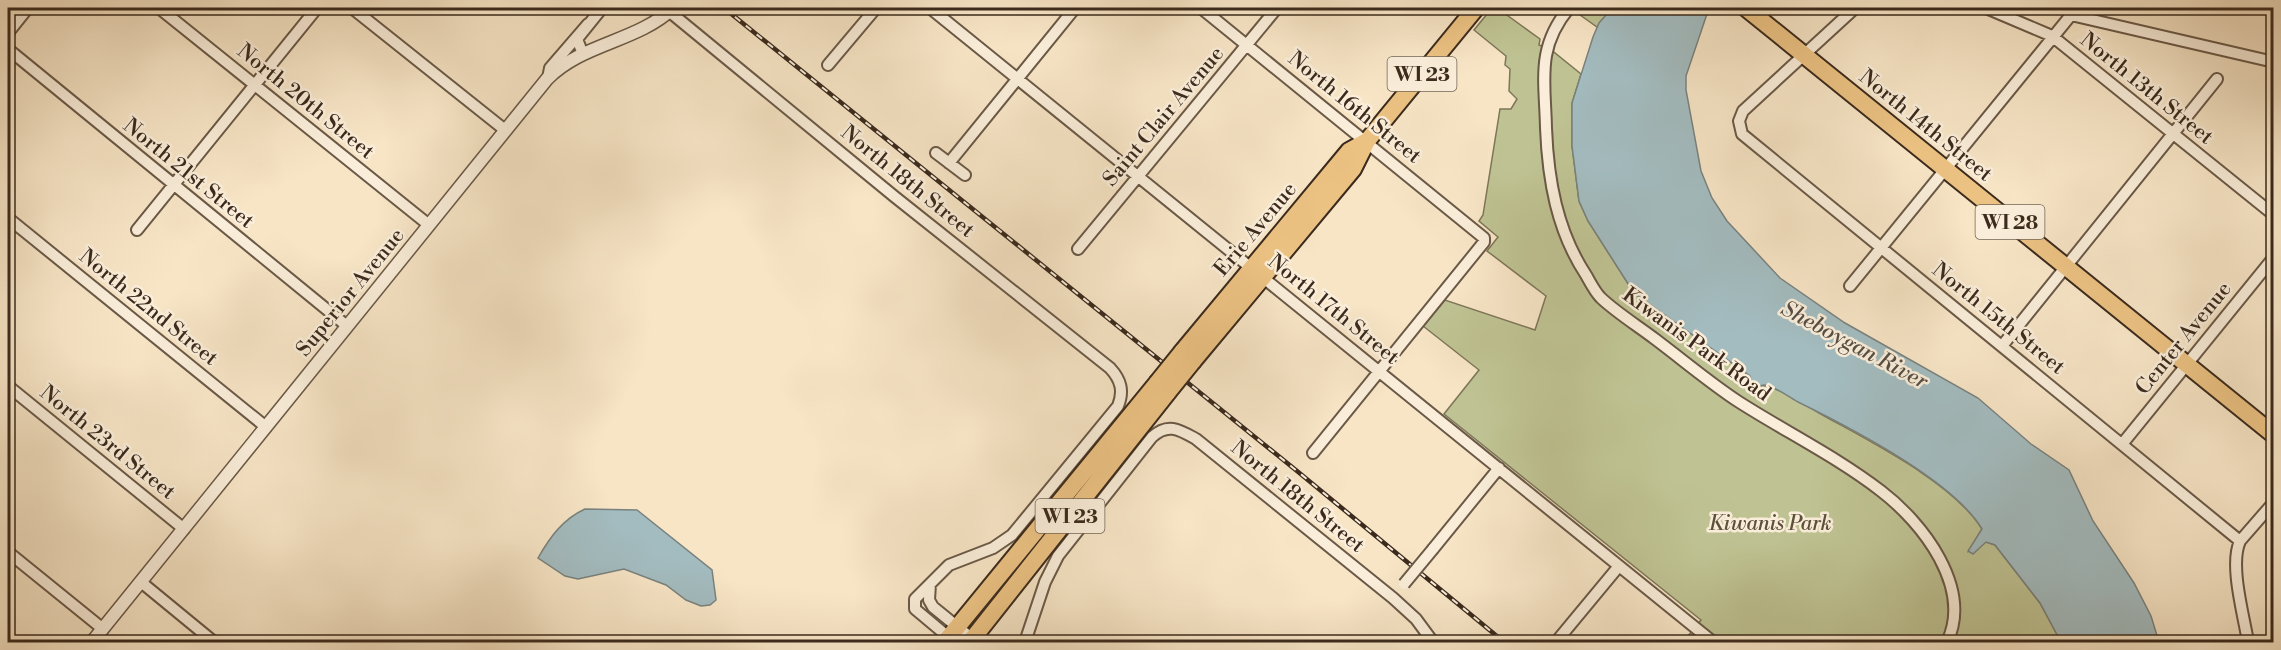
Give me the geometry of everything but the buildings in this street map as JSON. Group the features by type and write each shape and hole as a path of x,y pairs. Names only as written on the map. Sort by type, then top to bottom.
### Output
{"main road":[{"name":"Erie Avenue","path":"1162,388 1257,272 1349,151 1367,141 1475,8"},
{"name":"North 14th Street","path":"1746,8 2274,435"},
{"name":"WI 23","path":"952,637 1162,388"},
{"name":"WI 23","path":"973,642 1162,388"}],"street":[{"path":"8,33 28,8"},
{"name":"North 20th Street","path":"159,8 429,225"},
{"path":"137,230 317,8"},
{"path":"352,8 505,130"},
{"path":"548,78 550,67 602,8"},
{"path":"828,65 876,8"},
{"name":"North 17th Street","path":"930,8 1713,642"},
{"path":"949,163 1075,8"},
{"name":"North 16th Street","path":"1201,8 1484,238 1484,242 1379,370"},
{"name":"Saint Clair Avenue","path":"1078,249 1277,8"},
{"name":"Kiwanis Park Road","path":"1569,8 1553,28 1545,51 1547,150 1551,186 1561,227 1580,267 1600,297 1609,304 1737,400 1880,490 1906,514 1941,562 1952,587 1955,616 1947,642"},
{"path":"1804,54 1855,8"},
{"name":"North 13th Street","path":"1986,8 2052,36 2274,215"},
{"name":"Superior Avenue","path":"92,642 548,78 583,54 638,32 669,9"},
{"name":"North 18th Street","path":"669,9 895,197 1118,376 1122,388 1118,406 1012,535 993,548 949,565 930,584"},
{"path":"1850,286 2052,36 2073,14 2274,62"},
{"path":"583,54 577,40 588,24"},
{"name":"North 21st Street","path":"8,49 347,326"},
{"name":"North 15th Street","path":"1804,54 1743,111 1739,123 1746,137 2240,541"},
{"path":"2002,346 2217,79"},
{"path":"936,153 965,175"},
{"name":"North 22nd Street","path":"8,218 266,427"},
{"name":"Center Avenue","path":"2123,443 2274,257"},
{"path":"1313,453 1379,370"},
{"name":"North 23rd Street","path":"8,386 184,529"},
{"name":"North 18th Street","path":"1025,642 1045,582 1058,556 1152,437 1165,428 1177,428 1196,439 1393,598 1416,619 1433,642"},
{"path":"1393,598 1499,468"},
{"path":"2250,640 2236,568 2236,549 2240,541 2274,502"},
{"path":"8,552 103,629"},
{"path":"1556,642 1619,566"},
{"path":"141,582 214,642"},
{"path":"930,584 915,599 913,606 952,637 973,642"},
{"path":"930,584 931,604 952,637"}],"green space":[{"name":"Kiwanis Park","path":"1492,8 1497,8 1540,39 1539,45 1550,49 1581,74 1572,103 1572,146 1579,201 1588,221 1634,293 1750,376 1753,388 1766,386 1786,394 1908,463 1951,495 1969,512 1982,529 1969,551 1986,542 1995,545 2040,603 2061,642 1683,642 1701,620 1444,414 1479,370 1423,326 1445,300 1535,330 1546,296 1487,251 1498,237 1479,221 1483,215 1500,109 1511,109 1517,99 1509,91 1510,69 1505,65 1506,56 1474,30"},
{"path":"1575,8 1612,8 1597,27 1573,10"}],"water":[{"name":"Sheboygan River","path":"1612,8 1709,8 1686,76 1686,90 1701,171 1712,198 1727,221 1780,278 1845,323 1978,398 2031,444 2069,470 2093,521 2134,583 2151,616 2159,642 2061,642 2040,603 1995,545 1986,542 1973,554 1968,551 1982,529 1968,511 1948,492 1871,440 1778,390 1763,385 1753,388 1750,376 1634,293 1588,221 1579,201 1572,146 1572,103 1593,37 1599,23"},
{"path":"585,509 637,510 712,570 716,600 710,605 701,606 686,600 666,585 624,569 578,579 565,576 538,558 558,529"}],"railway":[{"path":"724,8 1297,471 1504,642"}]}
